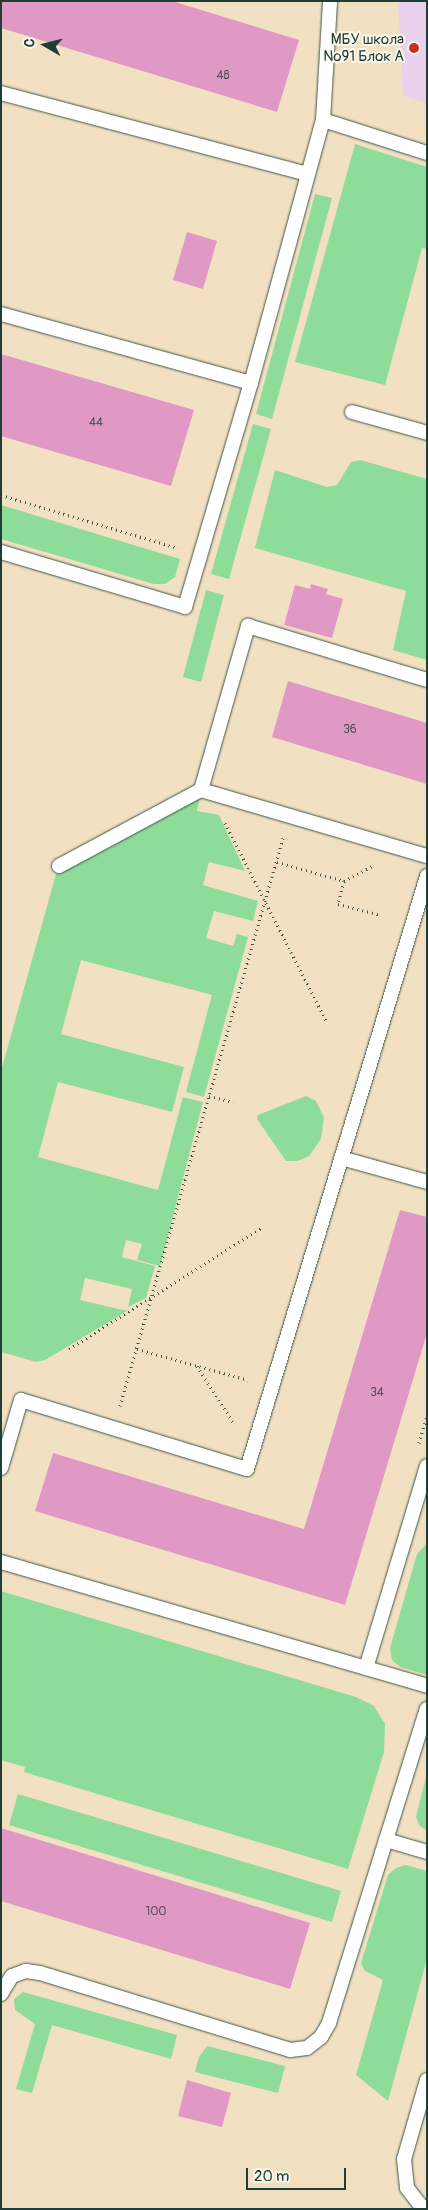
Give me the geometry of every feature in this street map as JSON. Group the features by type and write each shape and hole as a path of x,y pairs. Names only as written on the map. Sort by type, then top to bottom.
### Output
{"lane":[{"path":"1,552 185,607 251,383 323,120 330,1"},
{"path":"1,93 308,174"},
{"path":"323,120 427,153"},
{"path":"1,314 251,383"},
{"path":"352,412 427,433"},
{"path":"205,791 248,626 427,680"},
{"path":"59,866 205,791 427,856"},
{"path":"1,1468 21,1400 247,1470 427,876"},
{"path":"341,1158 427,1182"},
{"path":"366,1668 425,1475"},
{"path":"1,1562 427,1686"},
{"path":"1,1994 12,1976 26,1971 40,1973 290,2050 307,2048 321,2037 329,2023 427,1709"},
{"path":"386,1840 427,1852"},
{"path":"427,2080 404,2159 407,2188 422,2206 427,2208"}],"path":[{"path":"1,495 200,555"},
{"path":"205,791 327,1022"},
{"path":"114,1429 290,816"},
{"path":"277,862 344,881 403,849"},
{"path":"344,881 338,904 381,915"},
{"path":"210,1096 233,1102"},
{"path":"69,1349 263,1227"},
{"path":"137,1349 248,1380"},
{"path":"197,1366 233,1422"}],"shaded area":[{"name":"МБУ школа №91 Блок А","path":"398,1 427,1 427,103 403,96"}],"green space":[{"path":"355,144 427,167 427,249 422,248 385,385 295,362"},
{"path":"315,194 332,198 272,419 256,414"},
{"path":"253,424 271,429 229,579 211,574"},
{"path":"360,460 427,479 427,660 393,650 406,591 255,548 275,470 327,487 337,485 351,462"},
{"path":"1,505 180,559 175,577 165,584 154,584 1,539"},
{"path":"206,590 224,595 201,682 183,677"},
{"path":"200,797 197,811 219,815 245,871 209,862 203,885 258,901 253,921 214,911 206,938 233,946 237,934 248,937 204,1097 186,1092 212,995 81,960 61,1034 184,1067 172,1112 58,1082 38,1157 158,1190 183,1097 203,1102 160,1266 137,1260 142,1244 126,1240 122,1257 155,1266 146,1298 128,1307 132,1289 85,1278 80,1300 127,1311 45,1360 36,1362 1,1352 1,1071 56,874"},
{"path":"306,1096 316,1101 324,1118 321,1139 309,1156 298,1161 286,1161 257,1119 258,1115"},
{"path":"427,1543 427,1675 400,1667 392,1660 390,1648 417,1554"},
{"path":"1,1591 356,1697 374,1706 385,1724 384,1752 348,1869 24,1772 25,1767 1,1760"},
{"path":"427,1773 427,1831 419,1825 416,1817"},
{"path":"18,1794 341,1891 332,1922 9,1825"},
{"path":"406,1865 427,1871 427,1959 388,2101 356,2075 383,1980 365,1971 361,1963 388,1875 396,1868"},
{"path":"23,1992 177,2035 171,2059 52,2025 32,2093 16,2089 35,2024 15,2010 14,1999"},
{"path":"207,2046 285,2066 278,2093 195,2072 199,2057"}],"building":[{"path":"1,1 172,1 299,40 277,112 1,28"},
{"path":"187,232 217,241 203,289 173,280"},
{"path":"1,354 194,410 171,486 1,436"},
{"path":"311,584 328,589 326,594 343,599 332,638 284,625 295,585 310,589"},
{"path":"288,681 427,723 427,784 272,737"},
{"path":"400,1210 427,1217 427,1333 345,1605 35,1511 53,1453 304,1529"},
{"path":"1,1828 310,1923 290,1989 1,1901"},
{"path":"187,2080 231,2093 222,2127 178,2116"}],"place":[{"name":"МБУ школа №91 Блок А","path":"414,48"}]}
